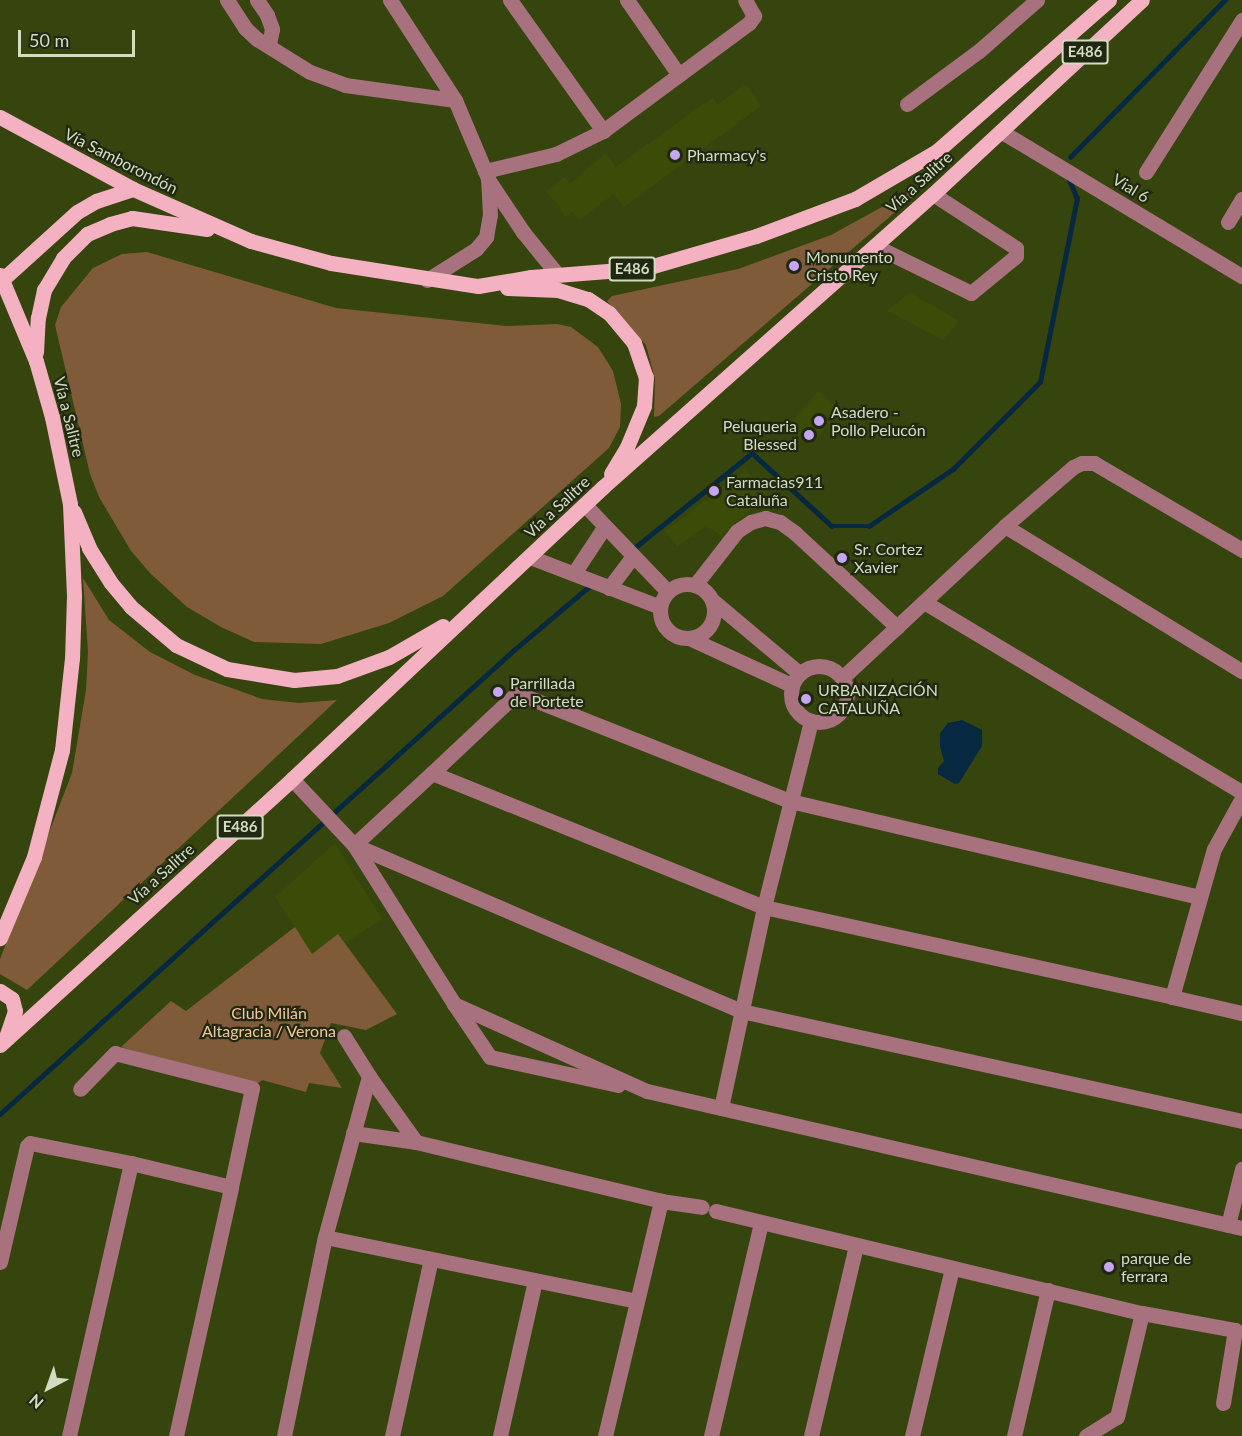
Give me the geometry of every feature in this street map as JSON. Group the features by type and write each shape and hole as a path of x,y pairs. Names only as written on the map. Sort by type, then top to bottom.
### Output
{"main road":[{"name":"Vía a Salitre","path":"228,233 310,259 427,280 478,286 557,274 646,268 756,236 855,199 937,151 1108,0"},
{"name":"Vía a Salitre","path":"2,1044 292,779 603,487 933,195 1142,0"},
{"name":"Vía Samborondón","path":"0,117 133,189 228,233"},
{"path":"36,361 1,277 77,212 96,201 133,189"},
{"path":"36,361 38,318 44,290 63,258 87,234 132,218 228,233"},
{"path":"478,286 558,290 579,296 609,313 634,343 644,366 644,406 627,447 603,487"},
{"name":"Vía a Salitre","path":"0,938 34,857 62,750 72,658 74,596 70,504 52,417 36,361"},
{"path":"70,504 89,548 111,583 144,620 193,655 243,673 276,679 310,680 355,672 406,649 475,605"},
{"path":"0,990 12,999 15,1011 2,1044"}],"street":[{"path":"227,0 245,28 302,68 345,85 455,100"},
{"path":"257,0 267,15 272,29 269,45"},
{"path":"390,0 455,100 486,175 523,232 557,274"},
{"path":"510,0 603,131"},
{"path":"627,0 679,75"},
{"path":"486,175 556,154 603,131 750,23 754,16 745,0"},
{"path":"907,104 980,50 1037,0"},
{"path":"1146,172 1242,20"},
{"name":"Vial 6","path":"1002,132 1242,276"},
{"path":"427,280 465,257 486,237 490,225 486,175"},
{"path":"874,246 971,293 1016,256 1016,248 933,195"},
{"path":"1228,222 1242,199"},
{"path":"842,678 1005,526 1073,467 1082,463 1094,463 1242,550"},
{"path":"585,505 668,592"},
{"path":"695,585 737,531 751,522 765,518 780,522 795,533 897,627"},
{"path":"573,573 605,526"},
{"path":"1005,526 1242,671"},
{"path":"609,588 633,556"},
{"path":"530,557 660,607"},
{"path":"680,585 695,585 705,591 795,679 689,638 677,636 667,629 661,619 660,607 668,592 680,585"},
{"path":"689,638 701,634 710,625 714,613 712,600"},
{"path":"924,602 1242,792"},
{"path":"821,665 833,669 842,678 847,697 839,714 821,722 811,721 803,718 792,703 795,679 809,667 821,665"},
{"path":"354,845 517,693 790,801 1199,897"},
{"path":"721,1108 764,907 811,721"},
{"path":"432,773 764,907 1242,1013"},
{"path":"292,779 354,845 453,1004 490,1057 1235,1226 1242,1169"},
{"path":"1172,997 1214,849 1242,798"},
{"path":"354,845 741,1011 1242,1121"},
{"path":"453,1004 647,1091"},
{"path":"344,1036 416,1142"},
{"path":"80,1089 116,1053 252,1088 176,1436"},
{"path":"284,1436 326,1237 369,1076"},
{"path":"353,1133 416,1142 1142,1312 1235,1330 1223,1403"},
{"path":"0,1262 27,1146 30,1143 131,1163 231,1187"},
{"path":"69,1436 131,1163"},
{"path":"605,1436 661,1201"},
{"path":"711,1436 760,1223"},
{"path":"326,1237 637,1301"},
{"path":"811,1436 856,1245"},
{"path":"392,1436 431,1259"},
{"path":"912,1436 952,1268"},
{"path":"500,1436 535,1281"},
{"path":"1014,1436 1048,1290"},
{"path":"1086,1436 1118,1417 1142,1312"}],"shaded area":[{"path":"746,84 761,106 623,208 614,194 579,220 573,212 566,216 546,191 564,177 570,183 606,153 616,167 713,97 718,104"},
{"path":"910,292 959,321 943,340 887,311"},
{"path":"819,391 841,410 810,445 788,426"},
{"path":"745,470 768,494 721,536 706,526 677,547 665,531"},
{"path":"335,843 382,919 345,944 338,934 312,954 275,897"}],"green space":[{"path":"913,190 916,194 659,416 654,417 655,379 646,345 607,301 612,296 738,269 831,235"},
{"path":"147,252 336,308 506,326 557,324 571,327 598,347 613,371 621,404 620,427 609,448 443,596 389,623 321,644 254,642 221,627 187,607 151,574 131,551 99,497 90,474 55,325 61,307 93,268 122,254"},
{"path":"83,578 109,620 150,652 195,675 262,699 299,703 337,700 27,990 0,974 0,959 72,773 86,690 88,652"},
{"name":"Club Milán Altagracia / Verona","path":"295,927 312,954 338,934 397,1014 366,1030 331,1023 320,1053 342,1088 309,1083 306,1092 262,1080 256,1085 121,1047 171,1001 186,1011"}],"water":[{"path":"962,720 982,730 982,746 959,783 955,784 938,774 938,768 944,761 940,746 940,733 948,723"}],"waterway":[{"path":"1070,157 1225,0"},
{"path":"633,549 752,453 832,526 869,526 953,469 1040,382 1077,199 1067,176"},
{"path":"0,1114 514,650 592,584"}],"place":[{"name":"Pharmacy's","path":"675,155"},
{"name":"Monumento Cristo Rey","path":"794,266"},
{"name":"Asadero - Pollo Pelucón","path":"819,421"},
{"name":"Peluqueria Blessed","path":"809,435"},
{"name":"Farmacias911 Cataluña","path":"714,491"},
{"name":"Sr. Cortez Xavier","path":"842,558"},
{"name":"Parrillada de Portete","path":"498,692"},
{"name":"URBANIZACIÓN CATALUÑA","path":"806,699"},
{"name":"parque de ferrara","path":"1109,1267"}]}
